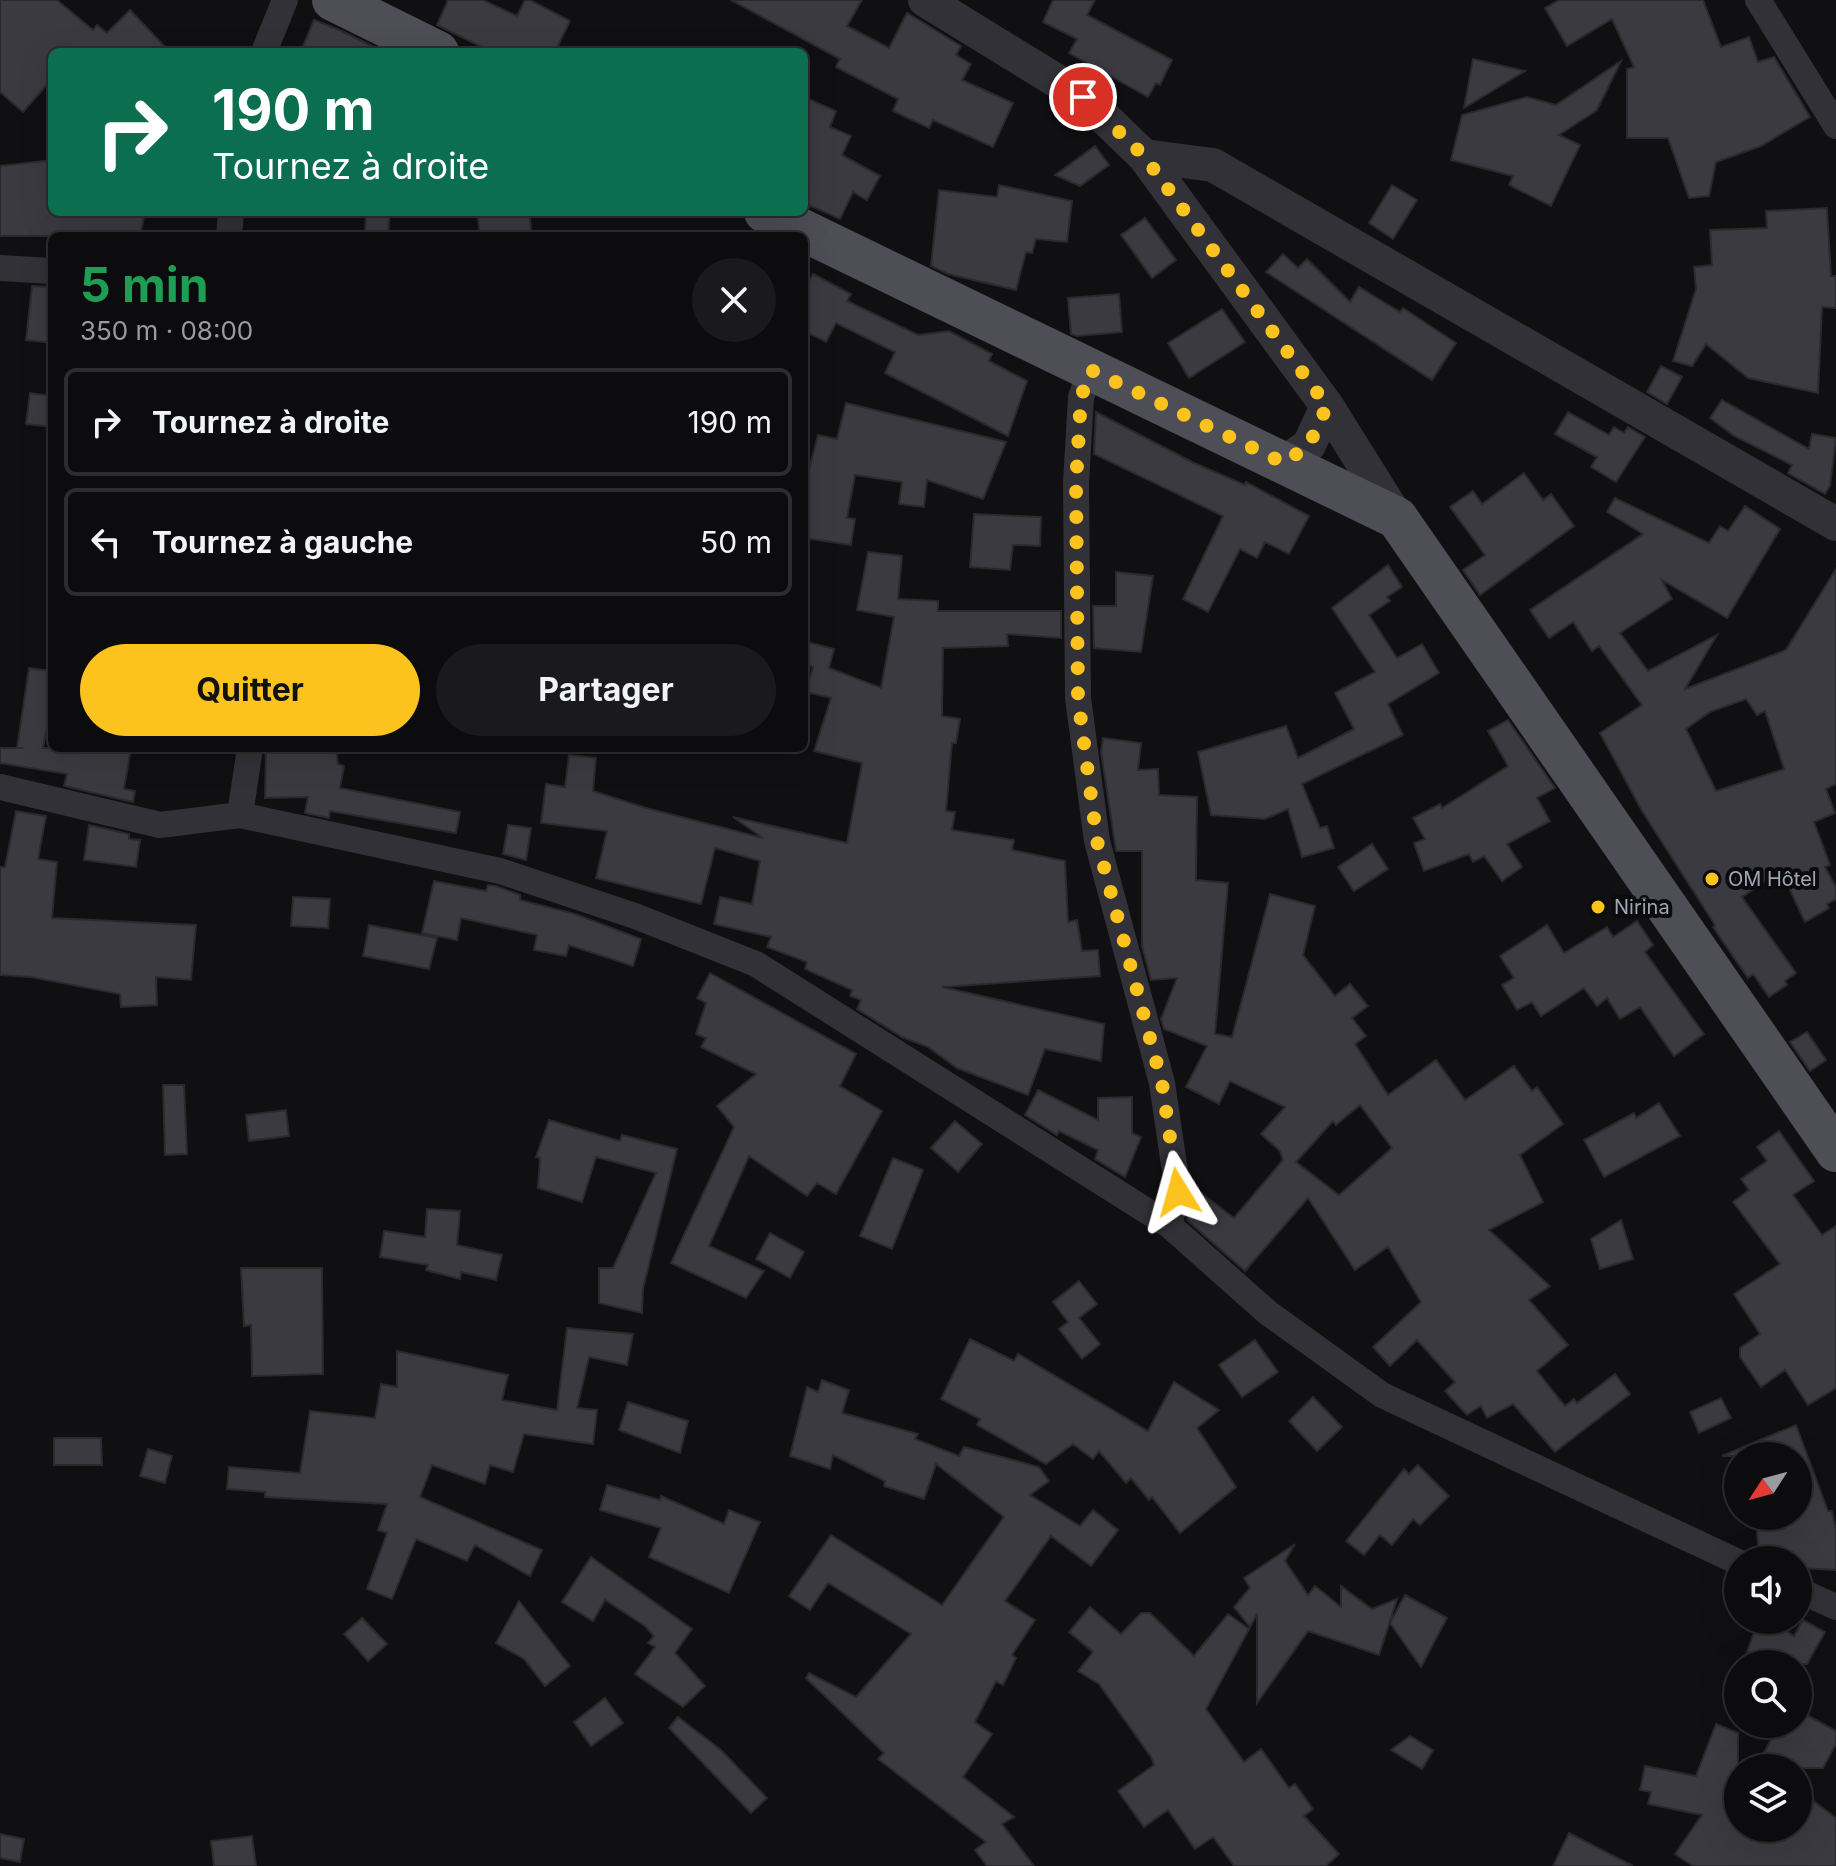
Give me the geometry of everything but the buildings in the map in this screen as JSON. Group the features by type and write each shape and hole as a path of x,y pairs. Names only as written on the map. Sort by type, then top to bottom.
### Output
{"main road":[{"path":"333,0 430,48"},
{"path":"773,216 806,232"},
{"path":"808,233 1397,518 1836,1151"}],"street":[{"path":"266,48 285,0"},
{"path":"925,0 1083,97 1144,156 1327,406 1397,518"},
{"path":"1758,0 1836,126"},
{"path":"1144,156 1213,165 1836,524"},
{"path":"0,268 48,271"},
{"path":"1091,370 1081,397 1076,483 1078,698 1097,841 1162,1083 1178,1192 1169,1225"},
{"path":"1284,463 1309,445 1327,406"},
{"path":"240,815 249,752"},
{"path":"0,787 160,825 240,815 500,871 635,916 756,964 1169,1225 1267,1312 1382,1395 1724,1555"},
{"path":"1812,1596 1836,1607"}],"place":[{"name":"OM Hôtel","path":"1712,879"},
{"name":"Nirina","path":"1598,907"}],"route":[{"path":"1083,97 1144,156 1327,406 1309,445 1284,463 1091,370 1081,397 1076,483 1078,698 1097,841 1162,1083 1178,1192"}]}
